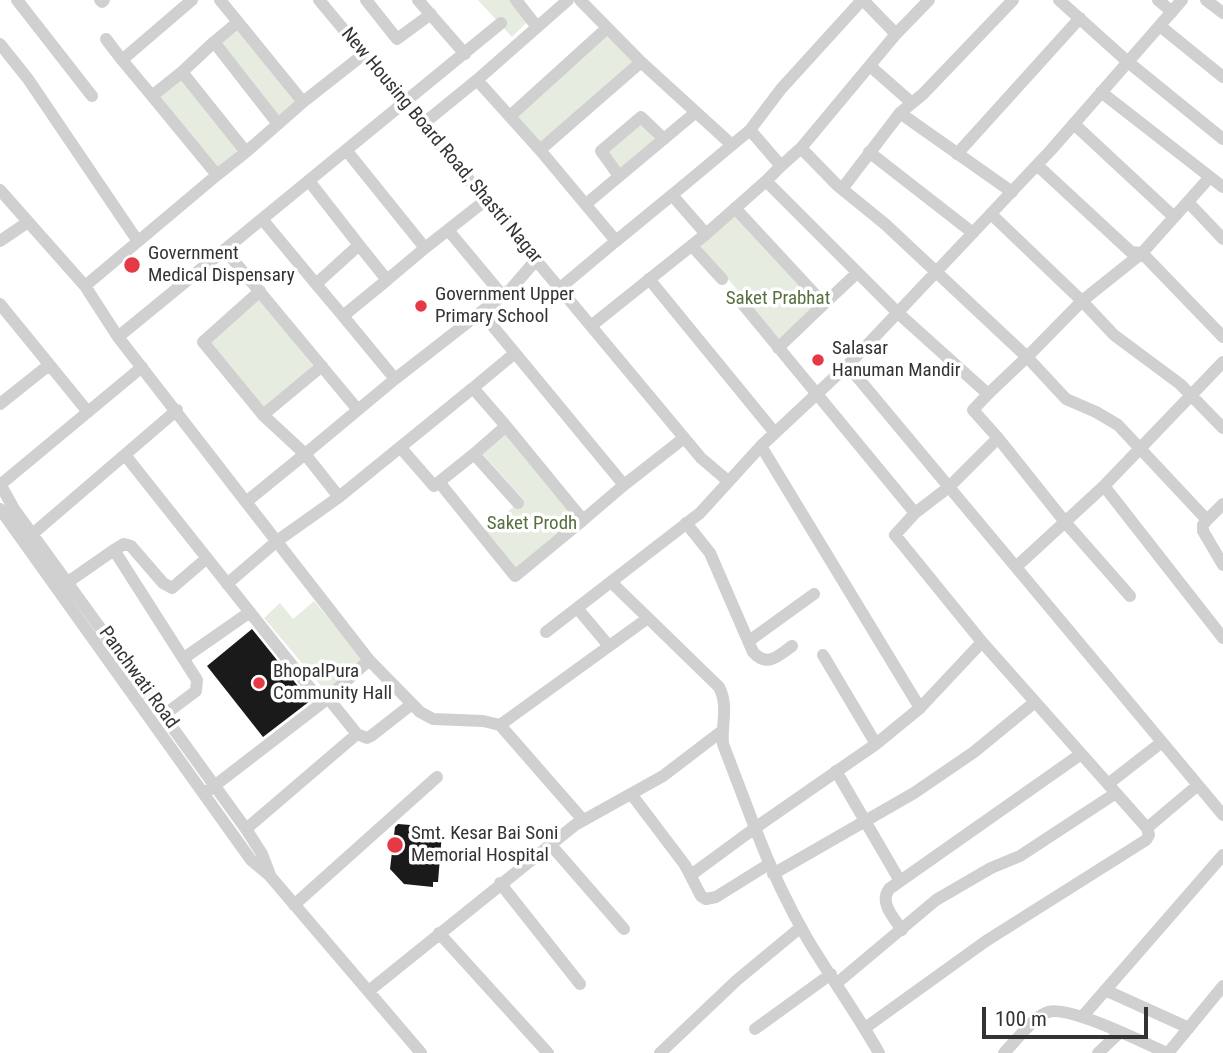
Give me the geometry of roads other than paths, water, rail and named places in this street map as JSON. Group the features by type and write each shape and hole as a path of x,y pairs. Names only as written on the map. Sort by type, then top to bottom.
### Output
{"street":[{"path":"17,0 92,96"},
{"path":"122,60 192,0"},
{"path":"220,0 303,102"},
{"name":"New Housing Board Road, Shastri Nagar","path":"319,0 701,458 728,481"},
{"path":"418,0 465,54"},
{"path":"516,0 537,27"},
{"path":"423,124 568,0"},
{"path":"580,0 606,29 732,145"},
{"path":"559,288 750,130 781,89 862,0 896,34"},
{"path":"591,326 692,246 801,148 896,34 929,0"},
{"path":"842,189 900,113 923,94 1013,0"},
{"path":"1059,0 1128,62 1223,139"},
{"path":"1158,0 1172,12"},
{"path":"546,632 700,513 761,446 848,366 1037,165 1182,0"},
{"path":"1206,0 1223,13"},
{"path":"370,2 397,39 431,14"},
{"path":"957,154 1080,18"},
{"path":"152,96 238,22"},
{"path":"118,337 500,23"},
{"path":"1160,26 1223,77"},
{"path":"510,116 606,29"},
{"path":"106,39 217,175"},
{"path":"214,42 278,124"},
{"path":"0,44 28,79 137,240"},
{"path":"85,286 137,240 364,54"},
{"path":"540,150 641,62"},
{"path":"870,66 912,103"},
{"path":"182,72 246,152"},
{"path":"477,80 616,241"},
{"path":"1101,92 1223,187"},
{"path":"586,204 696,112"},
{"path":"900,113 1012,192"},
{"path":"619,176 601,151 641,117 664,139"},
{"path":"1074,124 1174,217"},
{"path":"750,130 781,166"},
{"path":"801,148 842,189 885,224 1027,357 1066,400 1118,425 1207,520"},
{"path":"346,150 425,248"},
{"path":"869,152 973,233"},
{"path":"1037,165 1131,252 1142,253 1223,337"},
{"path":"1130,596 1065,523 999,438 973,410 1082,301 1142,253 1210,177"},
{"path":"309,181 387,280"},
{"path":"766,181 898,313 988,394"},
{"path":"0,190 85,286 118,337 369,660 426,716 433,719 483,721 500,725 583,820"},
{"path":"673,195 706,234"},
{"path":"343,316 486,200"},
{"path":"1188,202 1223,239"},
{"path":"735,208 824,304"},
{"path":"991,214 1114,335 1165,371 1223,429"},
{"path":"262,219 395,379"},
{"path":"0,241 28,222"},
{"path":"448,230 503,296"},
{"path":"316,284 359,245"},
{"path":"692,246 722,279"},
{"path":"225,250 358,410"},
{"path":"246,502 395,379 503,296 536,260"},
{"path":"778,348 857,273"},
{"path":"649,279 775,433"},
{"path":"260,291 203,342 263,415 305,454 339,497"},
{"path":"736,296 915,513"},
{"path":"3,313 88,412"},
{"path":"481,313 624,485"},
{"path":"228,584 276,541 339,497 515,353"},
{"path":"1016,567 1104,486 1223,362"},
{"path":"0,404 49,365"},
{"path":"263,415 322,366"},
{"path":"848,366 1223,815"},
{"path":"0,485 142,367"},
{"path":"473,388 583,520"},
{"path":"28,538 177,410"},
{"path":"400,447 434,486 506,426"},
{"path":"439,482 516,576 684,438"},
{"path":"865,1028 986,941 1146,840 1149,835 1147,828 982,642 895,535 915,513 949,487 999,438"},
{"path":"761,446 919,708"},
{"path":"474,454 519,503"},
{"path":"125,455 250,612 325,701 357,734 368,738 412,704"},
{"name":"Panchwati Road","path":"0,485 28,538 209,789 246,829 262,854 270,876"},
{"path":"1104,486 1223,638"},
{"path":"1223,504 1203,525 1203,531 1223,565"},
{"name":"Panchwati Road","path":"0,509 68,582 164,715 251,860 270,876 421,1053"},
{"path":"686,523 710,554 758,657 766,661 772,660 792,646"},
{"path":"68,582 124,544 131,547 163,583 172,588 207,558"},
{"path":"114,550 197,680 198,688 194,694 164,715"},
{"path":"611,582 719,687 725,698 723,744 771,869 802,927 879,1053"},
{"path":"749,641 814,594"},
{"path":"577,608 609,646"},
{"path":"184,658 250,612"},
{"path":"500,725 648,618"},
{"path":"691,875 876,744 919,708 982,642"},
{"path":"823,655 876,744"},
{"path":"209,789 325,701 369,660"},
{"path":"632,795 691,875 701,896 711,899 866,821 914,793 974,752 1035,702"},
{"path":"370,990 550,844 583,820 663,776 722,731"},
{"path":"246,829 357,734"},
{"path":"755,1029 834,979 902,930 936,900 982,873 1020,856 1112,789 1162,742"},
{"path":"902,930 884,898 889,889 1081,754"},
{"path":"836,771 900,881"},
{"path":"294,905 437,777"},
{"path":"1147,828 1198,785"},
{"path":"550,844 624,929"},
{"path":"1082,1017 1223,855"},
{"path":"500,883 580,984"},
{"path":"660,1053 737,980 802,927"},
{"path":"439,933 548,1053"},
{"path":"1004,1053 1040,1016 1049,1011 1060,1011 1082,1017 1168,1053 1223,986"},
{"path":"1105,990 1189,1028"},
{"path":"1098,1053 1119,1033"}],"place":[{"name":"Government Medical Dispensary","path":"132,265"},
{"name":"Government Upper Primary School","path":"421,306"},
{"name":"Salasar Hanuman Mandir","path":"818,360"},
{"name":"BhopalPura Community Hall","path":"259,683"},
{"name":"Smt. Kesar Bai Soni Memorial Hospital","path":"395,845"}],"park label":[{"name":"Saket Prabhat","path":"778,299"},
{"name":"Saket Prodh","path":"532,524"}]}
